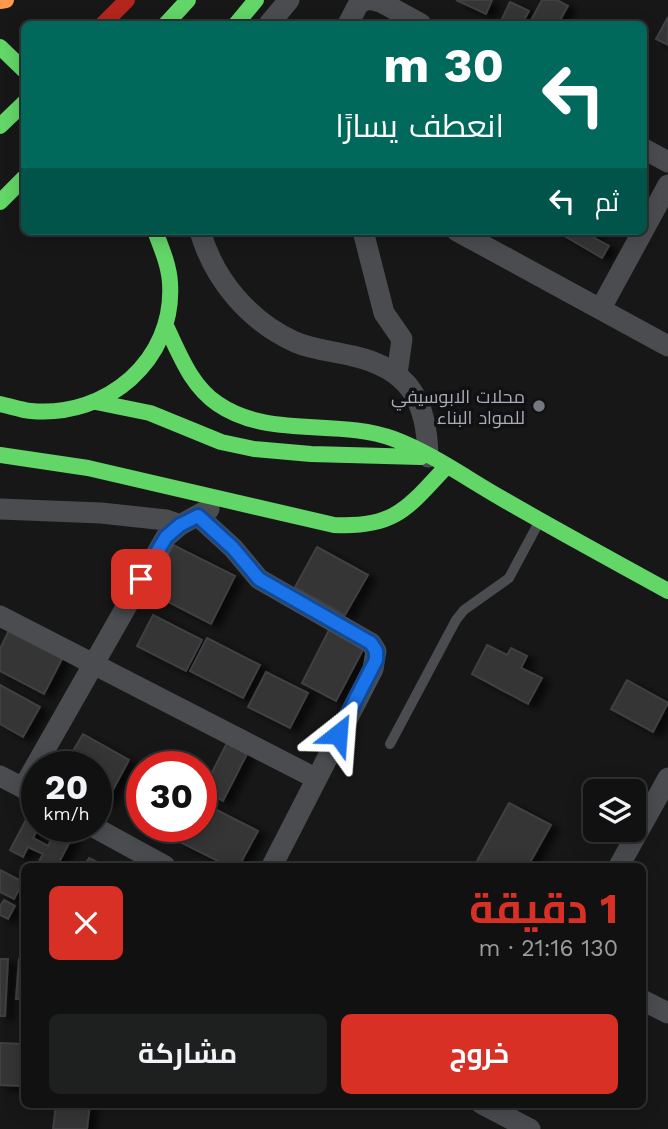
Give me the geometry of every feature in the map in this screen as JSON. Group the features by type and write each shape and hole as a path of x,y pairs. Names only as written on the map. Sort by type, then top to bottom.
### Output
{"main road":[{"path":"0,1 6,0"},
{"path":"106,21 127,0"},
{"path":"238,21 256,0"},
{"path":"0,47 21,67"},
{"path":"0,126 21,106"},
{"path":"0,202 21,181"},
{"path":"156,235 166,261"},
{"path":"4,408 55,412 96,402 118,391 136,375 152,356 166,326 170,283 164,235"},
{"path":"166,326 201,390 216,404 235,414 256,420 369,431 407,444 668,591"},
{"path":"96,402 150,413 221,442 254,449 437,463"},
{"path":"0,455 88,468 334,525 369,526 385,522 401,512 437,463"}],"street":[{"path":"272,21 289,0"},
{"path":"350,21 359,3 367,0"},
{"path":"373,0 416,21"},
{"path":"647,151 668,162"},
{"path":"647,224 668,185"},
{"path":"202,235 214,268 230,291 249,312 271,329 314,348 376,362 397,374 417,398 437,463"},
{"path":"364,235 384,313 402,339 397,374"},
{"path":"464,235 668,346"},
{"path":"601,309 641,235"},
{"path":"50,751 92,664 166,537 222,501"},
{"path":"0,509 101,513 189,521 233,548 259,579 371,643 376,651 373,668 274,863"},
{"path":"0,616 316,778"},
{"path":"0,776 21,787"},
{"path":"621,863 668,778"},
{"path":"112,837 160,863"},
{"path":"646,1002 668,1013"},
{"path":"490,1108 530,1129"}],"lane":[{"path":"390,744 456,620 509,578 540,521"}],"building":[{"path":"456,0 492,0 486,14"},
{"path":"542,0 557,0 568,6 560,21 531,21"},
{"path":"510,2 529,11 524,21 501,21"},
{"path":"668,17 668,45 656,39"},
{"path":"563,235 592,235 609,246 602,258"},
{"path":"173,545 235,576 211,624 149,592"},
{"path":"317,547 368,575 345,615 295,587"},
{"path":"153,615 202,640 186,671 137,646"},
{"path":"330,628 365,646 336,701 302,683"},
{"path":"9,630 63,657 44,694 0,671 0,649"},
{"path":"207,638 260,665 243,698 190,671"},
{"path":"487,645 507,655 511,648 527,656 521,668 542,678 528,704 472,674"},
{"path":"266,672 308,693 290,728 248,707"},
{"path":"627,680 668,703 653,732 611,709"},
{"path":"0,685 40,707 23,737 0,724"},
{"path":"83,734 126,758 126,766 112,792 112,751 73,751"},
{"path":"227,743 247,754 223,801 217,798 217,763"},
{"path":"509,803 551,825 530,863 476,863"},
{"path":"217,810 258,831 241,863 222,863 180,842 217,842"},
{"path":"21,829 21,842 40,842 48,846 50,842 70,842 59,863 38,863 43,854 28,847 23,857 10,850"},
{"path":"89,858 99,863 86,863"},
{"path":"0,870 21,881 14,899 0,892"},
{"path":"4,900 15,906 8,919 0,915 0,906"},
{"path":"0,959 8,959 5,1016 0,1016"},
{"path":"19,959 21,959 21,999 16,999"},
{"path":"0,1043 21,1044 21,1086 0,1085"},
{"path":"56,1108 90,1108 87,1129 53,1129"}],"traffic: fast":[{"path":"169,21 188,0"},
{"path":"238,21 256,0"},
{"path":"0,47 21,67"},
{"path":"0,126 21,106"},
{"path":"0,202 21,181"},
{"path":"0,404 31,411 59,411 85,405 110,394 131,378 148,359 161,336 169,311 169,276 156,235"},
{"path":"166,326 187,369 200,388 218,404 238,415 281,425 350,430 394,439 435,459 668,591"},
{"path":"96,402 150,413 221,442 254,449 311,454 421,457"},
{"path":"0,455 88,468 334,525 371,523 398,513 420,495 445,468"}],"traffic: slow":[{"path":"0,1 6,0"}],"traffic: jam":[{"path":"106,21 127,0"}],"place":[{"name":"محلات الابوسيفي للمواد البناء","path":"539,406"}],"route":[{"path":"141,579 166,537 180,525 198,516 233,548 259,579 371,643 376,651 376,660 338,734"}]}
